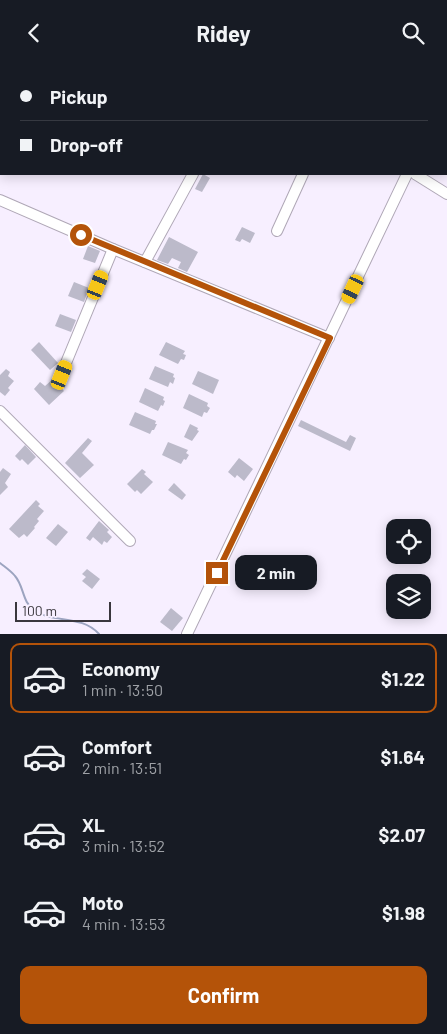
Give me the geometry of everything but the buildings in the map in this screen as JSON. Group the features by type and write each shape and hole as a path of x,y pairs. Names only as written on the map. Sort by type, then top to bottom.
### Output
{"street":[{"path":"145,262 192,175"},
{"path":"277,231 303,175"},
{"path":"187,634 407,175"},
{"path":"417,175 447,195"},
{"path":"0,200 113,249 330,338"},
{"path":"62,375 113,249"},
{"path":"0,411 130,541"}],"waterway":[{"path":"0,563 12,572 18,580 27,603 34,610 50,617 76,621 92,628 99,634"}],"route":[{"path":"81,235 330,338 217,573"}]}
